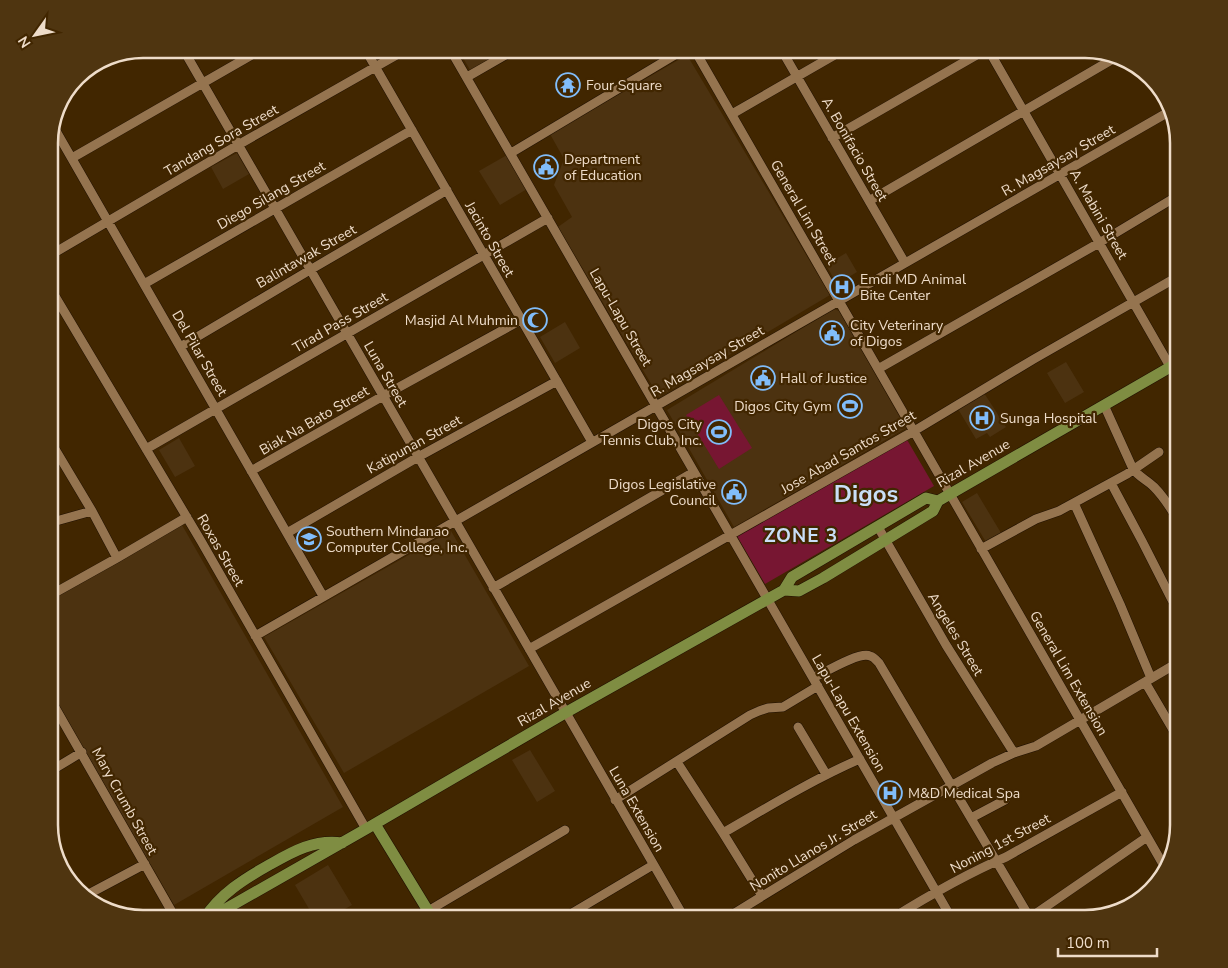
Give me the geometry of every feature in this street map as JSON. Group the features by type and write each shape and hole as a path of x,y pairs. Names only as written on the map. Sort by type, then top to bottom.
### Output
{"main road":[{"name":"Rizal Avenue","path":"224,910 767,598 784,590 799,591 933,511 938,501 1170,368"},
{"name":"Rizal Avenue","path":"784,590 792,578 926,498 938,501"},
{"path":"856,540 864,553"},
{"path":"370,827 427,910"},
{"name":"Rizal Avenue","path":"210,910 230,890 284,856 314,844 342,843"}],"street":[{"name":"Luna Street","path":"188,58 565,713"},
{"path":"72,158 246,58"},
{"name":"Jacinto Street","path":"370,58 592,442"},
{"name":"Tandang Sora Street","path":"58,251 391,58"},
{"name":"Lapu-Lapu Street","path":"455,58 767,598"},
{"path":"467,77 500,58"},
{"path":"510,153 671,58"},
{"name":"General Lim Street","path":"699,58 950,494"},
{"name":"A. Bonifacio Street","path":"786,58 905,263"},
{"path":"732,114 829,58"},
{"path":"832,138 971,58"},
{"name":"A. Mabini Street","path":"992,58 1133,302 1170,358"},
{"path":"869,202 1109,61"},
{"name":"R. Magsaysay Street","path":"255,636 1165,114"},
{"name":"Diego Silang Street","path":"144,284 412,130"},
{"name":"Del Pilar Street","path":"58,135 324,596"},
{"name":"Balintawak Street","path":"180,347 447,190"},
{"path":"878,369 1170,200"},
{"name":"Tirad Pass Street","path":"146,449 548,218"},
{"name":"Jose Abad Santos Street","path":"529,650 914,431 1170,281"},
{"name":"Roxas Street","path":"58,301 370,827"},
{"name":"Biak Na Bato Street","path":"251,472 521,320"},
{"name":"Katipunan Street","path":"287,534 418,457 557,381"},
{"path":"1104,406 1137,474 1162,495 1170,508"},
{"path":"981,548 1036,518 1060,512 1111,483 1159,452"},
{"path":"58,459 92,511 117,558"},
{"path":"493,588 694,472"},
{"path":"1111,483 1170,598"},
{"name":"General Lim Extension","path":"950,494 1147,837 1163,860"},
{"path":"1074,503 1120,604 1148,680 1170,723"},
{"path":"58,520 92,511"},
{"path":"58,591 187,517"},
{"name":"Angeles Street","path":"878,527 941,637 1014,753"},
{"name":"Lapu-Lapu Extension","path":"767,598 947,910"},
{"path":"616,800 750,715 768,708 783,707 834,667 862,655 870,656 875,658 884,670 1024,910"},
{"name":"Nonito Llanos Jr. Street","path":"739,910 854,840 992,763 1036,746 1170,667"},
{"name":"Mary Crumb Street","path":"58,712 171,910"},
{"name":"Luna Extension","path":"565,713 679,910"},
{"path":"798,728 826,774"},
{"path":"58,767 82,752"},
{"path":"723,833 826,774 860,759"},
{"path":"677,762 762,896"},
{"name":"Noning 1st Street","path":"906,910 1122,792"},
{"path":"971,818 1005,800"},
{"path":"438,910 565,830"},
{"path":"1042,910 1147,837"},
{"path":"91,893 144,864"},
{"path":"577,910 653,865"}],"shaded area":[{"path":"463,58 491,58 470,70"},
{"path":"682,58 689,58 830,295 659,397 558,227 572,217 554,185 564,159 550,134"},
{"path":"237,153 249,174 223,189 211,167"},
{"path":"507,155 527,189 500,205 479,171"},
{"path":"846,253 857,272 837,284 826,265"},
{"path":"834,309 839,311 906,428 734,527 667,410"},
{"path":"565,322 580,348 555,363 540,337"},
{"path":"1066,362 1084,392 1065,403 1047,373"},
{"name":"Sunga Hospital","path":"984,393 1006,427 990,437 987,433 976,439 958,409"},
{"name":"Digos City Tennis Club, Inc.","path":"719,395 752,448 719,469 686,415"},
{"path":"179,438 195,466 175,477 159,450"},
{"path":"906,438 934,486 765,584 737,536"},
{"path":"977,493 1001,533 986,542 962,502"},
{"path":"182,525 343,807 174,905 58,704 58,596"},
{"name":"Southern Mindanao Computer College, Inc.","path":"313,526 323,542 305,553 295,537"},
{"path":"451,531 529,666 344,773 264,637"},
{"path":"530,750 555,791 537,802 512,760"},
{"path":"328,865 352,905 343,910 310,910 295,885"}],"place":[{"name":"Four Square","path":"568,85"},
{"name":"Department of Education","path":"546,167"},
{"name":"Emdi MD Animal Bite Center","path":"842,287"},
{"name":"Masjid Al Muhmin","path":"535,320"},
{"name":"City Veterinary of Digos","path":"832,333"},
{"name":"Hall of Justice","path":"763,378"},
{"name":"Digos City Gym","path":"850,406"},
{"name":"Sunga Hospital","path":"982,418"},
{"name":"Digos City Tennis Club, Inc.","path":"719,432"},
{"name":"Digos Legislative Council","path":"734,492"},
{"name":"Southern Mindanao Computer College, Inc.","path":"309,539"},
{"name":"M&D Medical Spa","path":"890,793"}],"district":[{"name":"Digos","path":"866,494"},
{"name":"ZONE 3","path":"801,535"}]}
